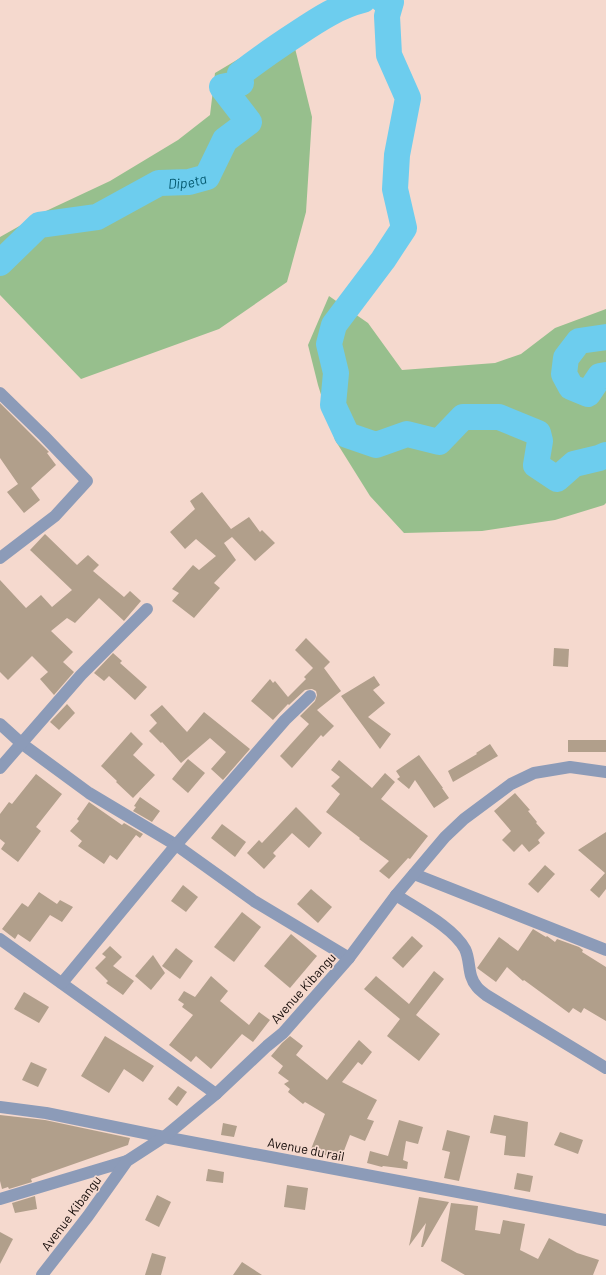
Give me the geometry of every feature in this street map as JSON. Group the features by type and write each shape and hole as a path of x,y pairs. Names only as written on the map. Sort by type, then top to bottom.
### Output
{"street":[{"path":"0,392 87,481 55,516 0,558"},
{"path":"0,768 81,675 147,609"},
{"path":"62,983 176,846 285,720 310,696"},
{"path":"0,724 21,743 89,793 176,846 254,901 349,958"},
{"name":"Avenue Kibangu","path":"42,1275 88,1216 126,1161 164,1137 216,1094 283,1033 349,958 396,895 445,837 455,828 511,784 534,773 570,766 606,772"},
{"path":"414,874 606,950"},
{"path":"396,895 446,927 464,948 468,960 470,975 476,986 486,995 606,1068"},
{"path":"0,939 216,1094"},
{"name":"Avenue du rail","path":"0,1107 46,1113 164,1137 606,1220"},
{"path":"0,1199 126,1161"}],"green space":[{"path":"290,28 312,117 306,212 287,282 219,329 81,379 0,295 0,237 46,211 110,181 178,140 210,115 215,73"},
{"path":"329,296 368,323 402,370 495,363 521,354 555,328 606,309 606,503 604,505 555,520 482,531 404,533 370,496 335,440 318,385 308,345"}],"building":[{"path":"0,403 49,452 47,453 56,465 31,488 40,500 24,513 7,492 18,484 0,458"},
{"path":"202,492 231,529 249,517 260,532 262,530 275,543 255,561 232,537 224,543 236,560 214,583 220,588 194,618 172,601 179,593 172,589 193,565 199,570 216,556 196,539 185,549 170,532 195,509 190,501"},
{"path":"45,534 77,565 88,555 99,565 93,571 124,597 130,591 141,601 124,621 99,598 75,623 67,618 51,631 73,652 63,662 74,672 54,695 40,679 48,672 32,656 8,680 0,672 0,580 26,608 41,595 52,607 72,590 30,550"},
{"path":"306,638 330,662 324,668 341,691 317,710 334,726 323,737 321,735 292,768 280,756 309,724 300,716 315,701 317,695 316,691 312,689 305,690 289,705 288,704 273,720 251,701 270,679 273,683 275,681 288,697 306,679 304,677 313,668 295,650"},
{"path":"554,648 569,649 568,667 553,666"},
{"path":"113,653 122,661 120,663 147,687 135,700 109,676 104,681 94,673"},
{"path":"374,676 380,685 373,690 385,703 368,717 391,734 380,749 341,696"},
{"path":"67,704 75,713 59,730 50,722"},
{"path":"162,705 187,732 204,712 250,749 223,780 211,769 226,752 210,738 181,763 162,742 161,743 149,731 157,723 150,715"},
{"path":"131,732 143,744 133,755 155,775 133,798 101,766"},
{"path":"568,740 606,740 606,752 568,752"},
{"path":"490,744 498,756 453,782 448,771 477,754 476,753"},
{"path":"419,755 449,798 434,808 415,780 409,789 397,779 400,777 396,771"},
{"path":"188,759 205,773 188,793 172,779"},
{"path":"339,760 372,788 385,773 395,782 381,799 428,836 410,859 408,858 389,879 379,871 389,861 326,812 340,794 331,786 340,777 331,770"},
{"path":"36,774 62,794 36,827 41,831 18,862 1,849 5,843 0,839 0,814 9,802 12,804"},
{"path":"515,793 530,810 528,811 545,833 538,840 540,843 529,852 522,844 514,852 502,840 511,831 494,811"},
{"path":"140,797 160,811 152,822 133,811 136,807 134,806"},
{"path":"89,802 122,825 124,823 143,834 140,838 136,835 117,860 110,855 104,864 78,846 82,841 70,831 79,821 77,819"},
{"path":"296,807 322,833 309,848 292,833 273,853 276,856 264,869 247,853 259,840 262,843"},
{"path":"222,824 246,842 235,857 211,838"},
{"path":"606,832 606,889 599,898 590,890 605,873 578,850"},
{"path":"545,865 555,874 538,893 528,884"},
{"path":"183,885 198,897 186,912 171,901"},
{"path":"311,889 332,907 318,923 297,904"},
{"path":"39,892 57,904 60,900 73,907 62,922 50,915 30,942 18,934 15,939 2,929 22,903 28,907"},
{"path":"242,912 261,927 234,962 214,947"},
{"path":"533,929 555,942 557,939 579,947 583,950 582,952 606,967 606,1021 584,1008 581,1013 573,1008 569,1013 524,980 523,981 507,967 496,982 477,968 499,937 518,951"},
{"path":"291,934 317,956 290,988 264,966"},
{"path":"412,936 423,946 403,968 392,958"},
{"path":"110,946 122,957 113,966 134,981 123,995 106,983 108,981 95,968 106,957 102,954"},
{"path":"176,948 193,961 180,979 162,966"},
{"path":"153,955 165,973 151,990 135,976"},
{"path":"434,971 444,979 416,1015 440,1034 419,1061 387,1036 400,1019 364,989 376,976 409,1004"},
{"path":"211,976 228,991 220,1001 249,1025 259,1012 270,1020 253,1042 242,1034 211,1069 196,1056 191,1062 169,1045 193,1015 182,1007 184,1004 178,1000 184,991 195,997"},
{"path":"24,992 49,1007 39,1023 14,1009"},
{"path":"105,1036 154,1066 143,1082 124,1069 109,1093 81,1076"},
{"path":"290,1036 303,1046 296,1055 327,1080 359,1040 372,1052 362,1065 358,1062 342,1082 377,1100 367,1119 374,1121 365,1141 350,1135 342,1156 334,1153 332,1158 311,1149 325,1114 305,1102 303,1104 288,1092 290,1089 284,1084 289,1081 278,1073 283,1066 271,1056"},
{"path":"31,1062 47,1069 38,1087 22,1080"},
{"path":"178,1086 187,1092 177,1106 168,1099"},
{"path":"0,1115 45,1120 130,1138 128,1145 31,1179 32,1182 9,1189 8,1187 2,1189 0,1181"},
{"path":"494,1115 528,1122 525,1157 504,1155 506,1136 490,1133"},
{"path":"399,1120 423,1127 418,1144 406,1141 403,1160 408,1162 407,1169 382,1167 367,1163 370,1151 388,1156"},
{"path":"223,1123 237,1126 234,1137 221,1135"},
{"path":"447,1130 470,1136 459,1181 444,1178 450,1152 442,1150"},
{"path":"560,1132 583,1140 578,1154 554,1145"},
{"path":"208,1169 224,1172 223,1183 206,1181"},
{"path":"517,1173 533,1176 530,1192 514,1189"},
{"path":"287,1185 308,1188 305,1210 284,1207"},
{"path":"157,1195 171,1202 159,1227 145,1220"},
{"path":"35,1196 37,1209 15,1213 12,1203"},
{"path":"419,1197 449,1202 423,1247 421,1247 426,1223 409,1246"},
{"path":"451,1203 478,1206 475,1230 500,1234 503,1220 525,1224 520,1250 538,1259 549,1238 577,1253 599,1260 593,1275 465,1275 441,1261"},
{"path":"0,1232 13,1239 0,1264"},
{"path":"152,1253 166,1257 161,1275 145,1275"},
{"path":"242,1262 262,1275 233,1275"}],"waterway":[{"name":"Dipeta","path":"0,263 39,225 97,217 159,183 189,182 207,177 225,140 249,122 222,87 241,83 240,74 276,48 329,14 363,0"},
{"path":"383,0 391,2 387,16 389,55 408,98 397,155 395,189 404,228 383,260 334,325 329,344 336,373 333,405 347,435 376,445 407,434 439,442 463,417 499,417 538,433 540,441 536,465 557,479 574,464 606,455"},
{"name":"Dipeta","path":"606,337 579,341 566,358 564,374 571,387 588,394 600,376 606,375"}]}
